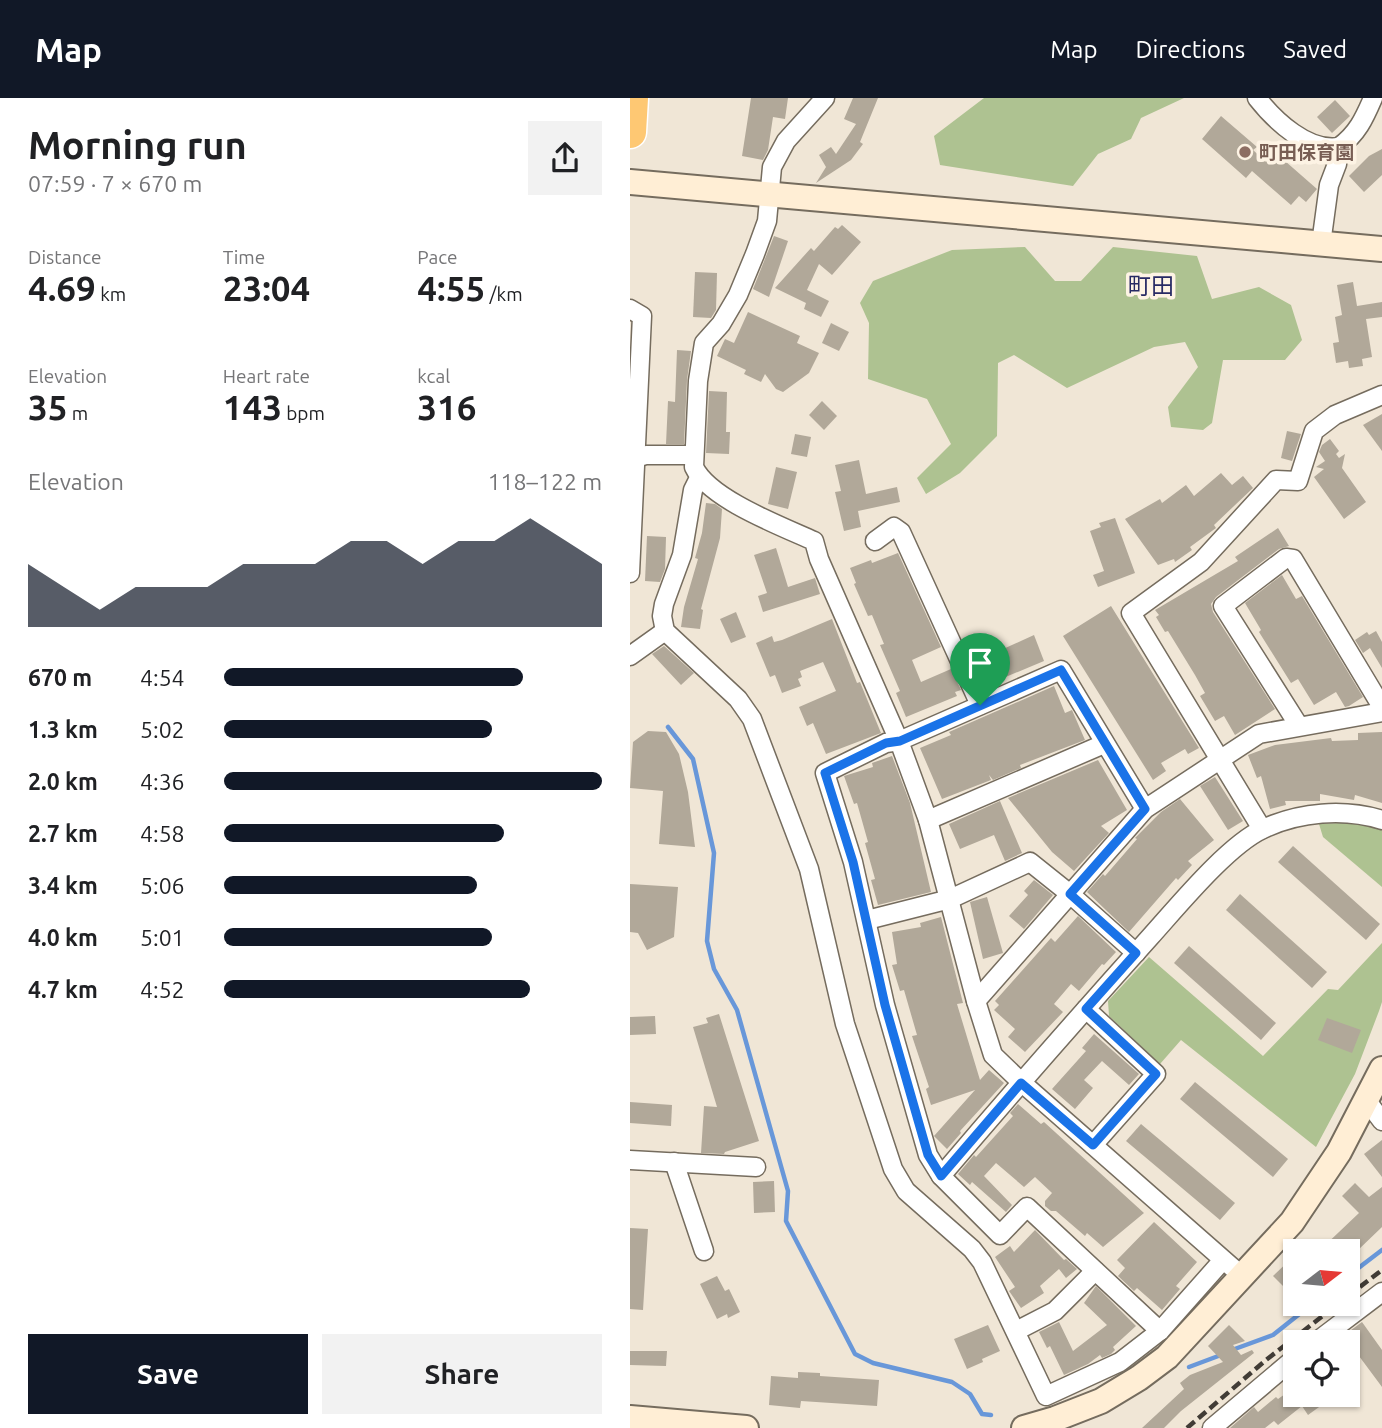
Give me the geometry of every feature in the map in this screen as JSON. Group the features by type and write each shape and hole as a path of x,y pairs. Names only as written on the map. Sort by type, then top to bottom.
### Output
{"highway":[{"path":"630,132 632,98"}],"street":[{"path":"825,98 786,141 772,167 766,221 738,295 701,351 694,467 699,478 747,511 814,541 818,559 900,741 928,820 993,1055 1021,1083 1242,1276"},
{"path":"1257,98 1269,113 1313,145 1326,149 1339,147 1350,138 1361,126 1373,98"},
{"path":"1321,244 1329,185 1337,164 1339,147"},
{"path":"630,182 1382,249"},
{"path":"630,309 642,316 630,573"},
{"path":"1262,830 1131,613 1201,562 1276,481 1298,481 1314,431 1335,415 1382,395"},
{"path":"634,463 646,455 694,455"},
{"path":"699,478 693,490 682,555 664,604 665,631 738,699 752,719 809,869 845,1024 893,1169 906,1191 972,1248 982,1262 1046,1396 1121,1362 1160,1331 1223,1260"},
{"path":"875,541 894,527 901,532 980,705"},
{"path":"1299,726 1223,606 1286,558 1293,559 1382,707"},
{"path":"630,656 665,631"},
{"path":"1145,809 1061,670 900,741 886,743 825,773 853,862 885,1005 928,1155 941,1176 1000,1235 1027,1207 1160,1331"},
{"path":"976,1001 1145,809 1259,734 1382,712"},
{"path":"928,820 1104,744"},
{"path":"941,1176 1136,953 1234,849 1262,830 1296,818 1360,813 1382,820"},
{"path":"867,920 950,899 1030,862 1136,953"},
{"path":"1086,1009 1156,1074 1093,1145"},
{"path":"1024,1428 1101,1401 1167,1357 1292,1222 1339,1152 1382,1069"},
{"path":"1367,1101 1382,1121"},
{"path":"630,1160 756,1167"},
{"path":"674,1163 704,1251"},
{"path":"1016,1331 1055,1311 1095,1271"},
{"path":"1332,1330 1382,1292"},
{"path":"1212,1428 1283,1368"},
{"path":"630,1418 746,1428"}],"green space":[{"path":"984,98 1184,98 1141,118 1131,139 1098,154 1073,186 940,165 934,136"},
{"path":"1025,247 1055,281 1081,281 1113,247 1197,256 1212,299 1259,287 1291,305 1302,340 1285,360 1223,360 1212,423 1203,430 1171,427 1168,407 1198,367 1185,342 1154,347 1067,388 1014,355 998,363 997,436 960,473 926,494 917,478 951,444 927,399 868,379 869,323 860,303 873,281 952,250"},
{"path":"1360,822 1382,830 1382,887 1323,837 1319,824"},
{"path":"1382,943 1382,1002 1355,1074 1316,1147 1181,1040 1160,1064 1109,1016 1108,1001 1149,957 1263,1056 1328,989 1338,990"}],"building":[{"path":"751,98 788,98 785,119 773,117 768,150 763,160 742,156"},
{"path":"853,98 878,98 860,142 863,144 851,160 816,183 826,167 819,155 831,147 836,154 856,124 844,119"},
{"path":"1335,100 1350,116 1332,133 1317,117"},
{"path":"1221,116 1257,147 1253,150 1266,162 1287,142 1296,148 1285,161 1317,189 1306,202 1299,196 1291,205 1252,171 1246,178 1202,139"},
{"path":"1382,149 1382,175 1364,192 1349,176 1369,156"},
{"path":"842,225 861,242 832,275 819,264 807,290 829,301 821,317 804,309 806,303 775,288 811,248 814,251 835,227 838,229"},
{"path":"774,236 788,241 769,297 753,289"},
{"path":"695,272 717,273 716,310 711,318 693,317"},
{"path":"1353,282 1357,306 1382,302 1382,317 1366,319 1372,357 1362,359 1363,366 1349,368 1348,361 1336,363 1333,343 1339,342 1335,317 1342,315 1337,285"},
{"path":"748,312 800,336 797,343 819,353 809,373 783,392 776,389 765,374 761,382 744,374 746,370 717,356 725,339 734,343"},
{"path":"831,323 849,332 839,351 822,343"},
{"path":"677,350 691,351 684,444 666,444 668,401 675,402"},
{"path":"709,391 727,392 726,432 730,432 729,454 706,453"},
{"path":"822,401 837,416 824,430 809,415"},
{"path":"1382,414 1382,451 1363,425"},
{"path":"1287,431 1301,434 1292,461 1281,458"},
{"path":"795,434 811,437 807,457 791,454"},
{"path":"1330,439 1339,451 1336,454 1339,458 1345,454 1342,468 1366,502 1344,519 1314,477 1324,469 1316,467 1325,461 1319,452 1322,445"},
{"path":"859,460 866,494 897,487 900,502 858,511 861,527 844,531 835,492 841,491 835,465"},
{"path":"776,467 797,472 788,509 768,504"},
{"path":"1221,473 1232,485 1243,476 1253,488 1214,525 1216,528 1190,547 1192,550 1175,562 1174,559 1158,565 1125,519 1160,499 1162,503 1186,485 1194,496"},
{"path":"706,503 715,504 722,509 720,538 701,609 700,629 681,627 698,559 695,558"},
{"path":"1115,518 1135,573 1098,587 1093,575 1104,571 1090,531 1101,527 1099,523"},
{"path":"1278,528 1289,546 1279,549 1216,597 1211,604 1213,612 1275,709 1235,735 1224,716 1215,721 1200,696 1205,693 1168,631 1165,632 1155,610 1238,561 1235,557"},
{"path":"647,536 666,537 665,569 660,582 645,581"},
{"path":"776,548 788,587 815,578 820,594 763,612 758,596 767,593 754,555"},
{"path":"898,553 941,647 912,660 921,682 951,669 961,690 955,692 957,696 906,717 896,693 900,691 880,645 884,644 872,615 868,616 850,568"},
{"path":"1282,575 1296,599 1302,596 1363,697 1349,706 1345,707 1336,692 1314,705 1298,679 1291,683 1259,632 1261,630 1245,603"},
{"path":"1111,606 1199,748 1188,754 1185,749 1161,763 1166,771 1153,780 1063,636"},
{"path":"736,612 746,637 731,643 720,619"},
{"path":"832,619 857,683 860,682 881,733 826,754 813,723 807,726 799,707 836,691 823,662 800,671 802,677 798,679 801,686 782,693 775,675 770,677 756,643 772,636 774,642 782,640"},
{"path":"1376,631 1382,642 1382,668 1370,648 1363,653 1355,640 1367,632 1369,635"},
{"path":"1034,635 1044,661 989,684 979,660"},
{"path":"664,646 694,673 681,685 652,654"},
{"path":"1054,686 1065,713 1072,710 1085,740 1020,765 1021,768 993,780 989,775 991,780 942,799 920,748 951,735 949,732"},
{"path":"648,731 666,732 679,754 688,792 695,847 659,844 663,791 630,788 633,742"},
{"path":"1382,732 1382,803 1355,795 1354,800 1320,794 1320,801 1285,801 1286,805 1270,809 1261,776 1257,778 1248,755 1275,745 1331,738 1332,741 1358,740 1358,733"},
{"path":"892,756 910,803 931,892 878,905 871,880 875,879 865,843 868,842 857,803 854,804 844,776 873,767 872,763"},
{"path":"1098,760 1127,810 1101,826 1109,833 1074,871 1052,852 1008,798"},
{"path":"1215,777 1243,821 1228,830 1200,786"},
{"path":"1180,799 1214,840 1188,861 1192,865 1178,880 1176,878 1129,932 1087,892 1103,874 1105,876 1137,839 1135,838 1161,812"},
{"path":"1000,801 1022,853 1005,861 994,835 960,849 949,824"},
{"path":"1293,846 1380,924 1366,940 1278,862"},
{"path":"1034,880 1053,895 1024,929 1009,916 1028,895 1024,891"},
{"path":"630,884 678,887 674,937 647,950 638,933 630,932"},
{"path":"1240,894 1327,972 1312,988 1226,910"},
{"path":"987,897 1003,953 983,959 970,902"},
{"path":"1078,916 1116,952 1079,991 1071,984 1054,1004 1063,1012 1025,1052 1008,1037 1015,1029 994,1010 999,1005 995,1001 1051,938 1055,942"},
{"path":"941,917 963,1003 957,1004 980,1080 989,1070 1004,1083 947,1149 934,1136 975,1090 931,1105 926,1089 929,1087 912,1036 917,1035 904,990 900,991 892,965 897,964 892,932 921,927 920,923"},
{"path":"1189,946 1276,1023 1261,1040 1174,963"},
{"path":"719,1014 759,1141 724,1154 701,1153 704,1106 717,1107 693,1027 708,1023 706,1018"},
{"path":"655,1016 656,1034 630,1035 630,1017"},
{"path":"1327,1018 1361,1030 1352,1053 1318,1040"},
{"path":"1094,1034 1139,1074 1129,1085 1102,1061 1084,1080 1093,1088 1075,1109 1052,1089 1086,1051 1082,1048"},
{"path":"1195,1082 1288,1159 1273,1177 1180,1099"},
{"path":"630,1102 672,1105 671,1126 630,1123"},
{"path":"1018,1104 1041,1124 1044,1122 1144,1213 1103,1247 1087,1233 1085,1236 1056,1211 1045,1206 1045,1201 1052,1193 1035,1177 1024,1187 996,1163 984,1176 1012,1205 1006,1212 972,1182 970,1185 958,1174 1013,1116 1010,1113"},
{"path":"1141,1124 1235,1203 1220,1220 1126,1141"},
{"path":"1382,1140 1382,1177 1364,1154"},
{"path":"774,1181 775,1212 754,1213 753,1182"},
{"path":"1355,1183 1369,1197 1382,1187 1382,1227 1360,1248 1360,1239 1332,1239 1359,1213 1342,1196"},
{"path":"1154,1222 1197,1262 1176,1286 1180,1289 1162,1310 1137,1288 1134,1291 1118,1276 1125,1268 1117,1260"},
{"path":"630,1228 648,1229 643,1310 630,1309"},
{"path":"1035,1230 1064,1260 1077,1269 1066,1278 1059,1269 1040,1286 1044,1293 1021,1308 1009,1291 1015,1287 995,1257 1010,1246 1014,1252"},
{"path":"1283,1266 1283,1286 1273,1276"},
{"path":"717,1276 725,1291 729,1289 740,1312 728,1318 727,1314 717,1319 700,1284"},
{"path":"1096,1286 1136,1326 1113,1347 1115,1350 1111,1354 1102,1358 1100,1355 1064,1375 1050,1346 1047,1348 1039,1332 1059,1322 1073,1351 1107,1325 1084,1303"},
{"path":"1362,1322 1382,1350 1382,1387 1360,1357 1360,1330 1351,1330"},
{"path":"988,1325 1000,1351 967,1369 954,1339"},
{"path":"1229,1325 1245,1341 1233,1345 1241,1355 1252,1350 1254,1353 1181,1411 1164,1428 1142,1428 1184,1389 1180,1383 1190,1375 1223,1362 1208,1346"},
{"path":"630,1351 667,1351 666,1366 630,1365"},
{"path":"798,1372 879,1380 877,1406 801,1401 800,1408 769,1405 771,1376 798,1378"},
{"path":"1283,1395 1283,1407 1301,1407 1278,1425 1274,1421 1265,1428 1230,1428 1254,1407 1258,1412 1276,1397 1278,1399"},
{"path":"1303,1407 1319,1407 1308,1415"}],"waterway":[{"path":"668,727 693,759 714,853 707,941 714,969 737,1010 788,1191 786,1221 855,1354 873,1363 952,1382 970,1394 982,1414 991,1415"},
{"path":"1360,1267 1382,1250"},
{"path":"1232,1350 1273,1335 1297,1316"},
{"path":"1189,1367 1221,1355"}],"railway":[{"path":"1360,1287 1382,1270"},
{"path":"1187,1428 1266,1360 1323,1316"}],"place":[{"name":"町田保育園","path":"1245,152"}],"district":[{"name":"町田","path":"1151,285"}],"route":[{"path":"1061,670 1145,809 1070,894 1136,953 1086,1009 1156,1074 1093,1145 1021,1083 941,1176 928,1155 885,1005 853,862 825,773 886,743 900,741 980,705 1061,670"}]}
